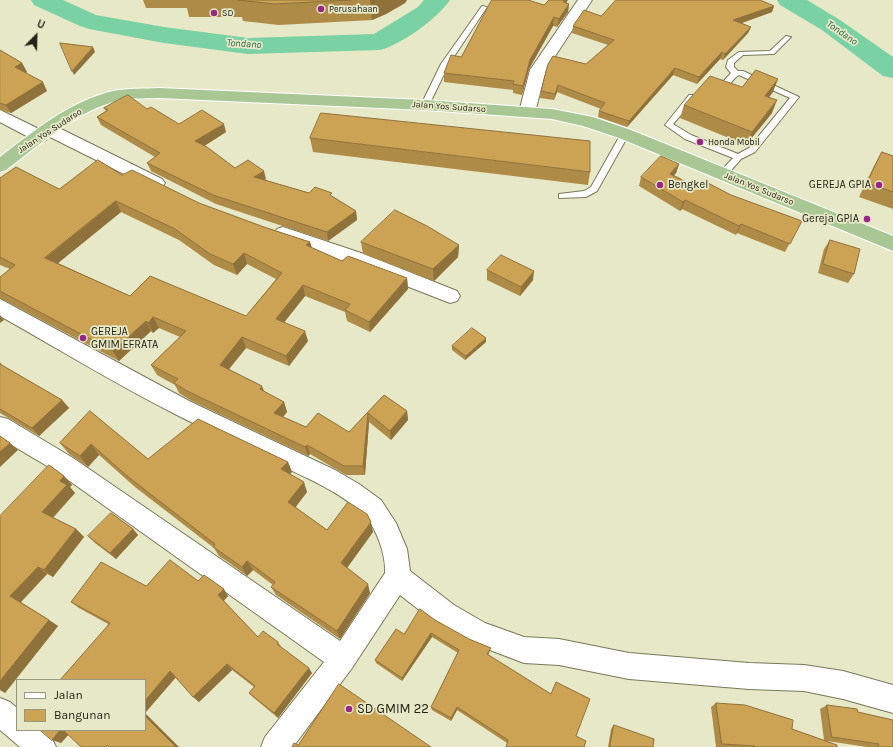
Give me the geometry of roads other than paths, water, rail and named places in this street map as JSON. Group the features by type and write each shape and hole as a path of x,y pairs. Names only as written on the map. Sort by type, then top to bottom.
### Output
{"highway":[{"name":"Jalan Yos Sudarso","path":"0,166 74,114 109,98 159,92 552,114 587,121 625,134 893,244"}],"street":[{"path":"527,112 532,86 538,71 585,0"},
{"path":"0,115 45,133 173,191"},
{"path":"268,230 300,238 450,296"},
{"path":"0,307 183,408 328,477 351,491 373,508 387,531 395,549 398,564 397,577 343,659 275,747"},
{"path":"0,426 31,446 65,465 343,659"},
{"path":"397,577 445,614 478,633 524,650 559,652 636,666 733,675 804,678 843,685 893,699"},
{"path":"0,712 16,725"},
{"path":"22,731 42,747"}],"lane":[{"path":"426,106 445,64 484,7"},
{"path":"723,174 738,157 752,150 795,97 740,73 735,73 730,67 730,64 741,53 772,53 788,37"},
{"path":"709,85 722,87 735,73"},
{"path":"697,92 669,125 688,137 738,157"},
{"path":"562,196 586,194 594,189 625,134"}],"waterway":[{"name":"Tondano","path":"43,0 89,21 164,35 248,46 380,42 427,12 438,0"},
{"name":"Tondano","path":"789,0 831,25 893,70"}],"place":[{"name":"Perusahaan","path":"321,9"},
{"name":"SD","path":"214,13"},
{"name":"Honda Mobil","path":"700,142"},
{"name":"Bengkel","path":"660,185"},
{"name":"GEREJA GPIA","path":"879,185"},
{"name":"Gereja GPIA","path":"867,219"},
{"name":"GEREJA GMIM EFRATA","path":"83,338"},
{"name":"SD GMIM 22","path":"349,709"}]}
